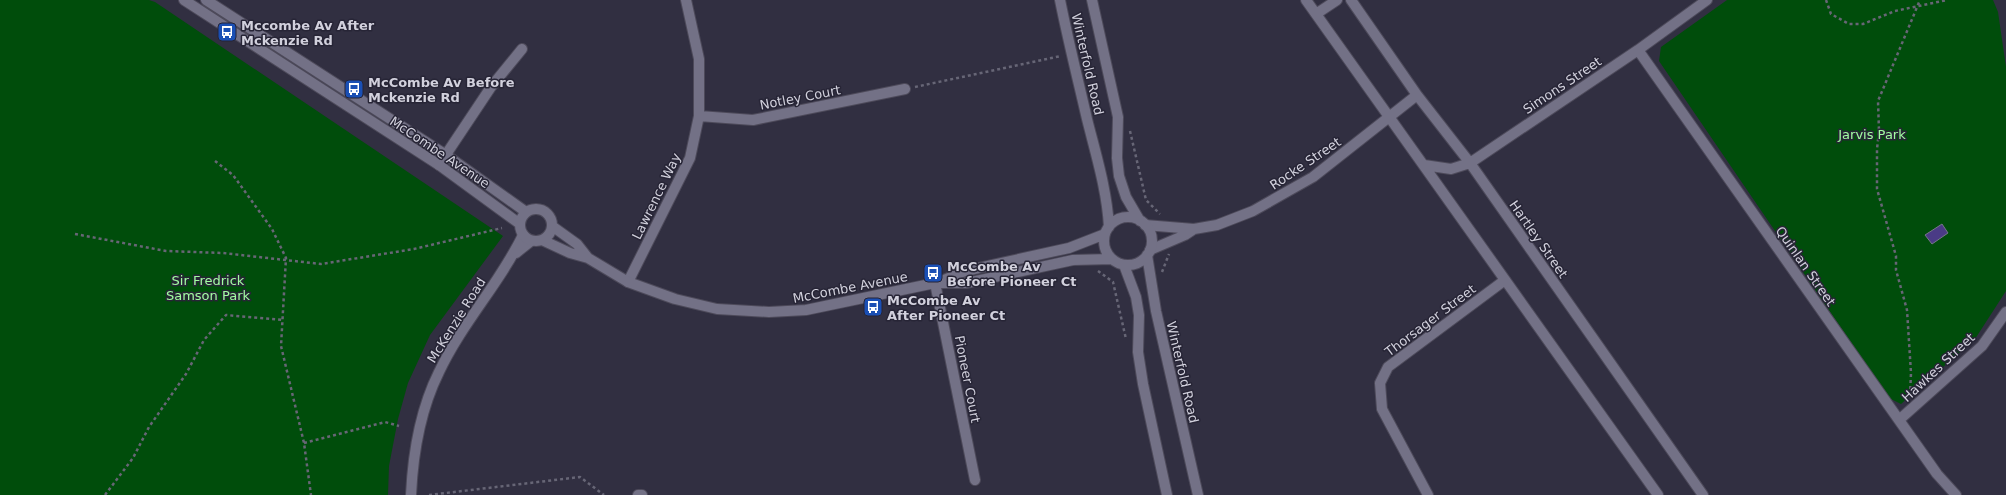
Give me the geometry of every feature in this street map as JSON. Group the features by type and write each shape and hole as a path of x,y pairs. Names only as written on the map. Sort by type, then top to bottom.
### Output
{"street":[{"name":"McCombe Avenue","path":"184,0 439,165 520,224"},
{"name":"McCombe Avenue","path":"206,0 446,155 526,212 537,209 544,211 551,220 552,226 577,244 588,258"},
{"name":"Lawrence Way","path":"628,282 690,158 699,116 699,59 686,0"},
{"name":"Winterfold Road","path":"1060,0 1071,54 1103,181 1107,204 1107,230"},
{"name":"Winterfold Road","path":"1092,0 1118,117 1117,158 1119,176 1126,197 1142,223"},
{"path":"1306,0 1658,495"},
{"path":"1316,14 1337,0"},
{"name":"Hartley Street","path":"1351,0 1417,95 1470,163 1703,495"},
{"name":"Simons Street","path":"1424,165 1451,168 1470,163 1638,50 1707,0"},
{"path":"439,165 491,87 522,49"},
{"name":"Quinlan Street","path":"1638,50 1937,474 1956,495"},
{"name":"Notley Court","path":"699,116 753,120 905,90"},
{"name":"Rocke Street","path":"1142,223 1194,229 1234,220 1281,197 1313,177 1417,95"},
{"path":"526,212 520,224 527,238 542,240 550,233 552,226"},
{"path":"1133,218 1142,223 1151,238 1148,252 1138,263 1124,265 1112,259 1105,248 1107,230 1120,219 1133,218"},
{"name":"Rocke Street","path":"1148,252 1185,235 1194,229"},
{"name":"McCombe Avenue","path":"542,240 570,253 588,258 628,282 696,305 735,311 769,312 806,310 936,283 964,270 1069,248 1107,230"},
{"name":"McKenzie Road","path":"411,495 417,433 438,372 458,338 513,255 527,238"},
{"name":"Winterfold Road","path":"1148,252 1156,311 1198,495"},
{"name":"McCombe Avenue","path":"936,283 967,284 1073,260 1112,259"},
{"path":"1124,265 1136,297 1139,315 1138,352 1142,378 1167,495"},
{"name":"Thorsager Street","path":"1428,495 1382,409 1380,383 1388,367 1505,280"},
{"name":"Pioneer Court","path":"936,283 975,480"},
{"name":"Hawkes Street","path":"1899,420 1982,346 2006,312"}],"path":[{"path":"1826,0 1832,14 1849,24 1863,24 1895,11 1947,0"},
{"path":"1917,404 1911,397 1910,390 1911,372 1907,310 1896,270 1896,256 1877,189 1876,177 1879,131 1878,102 1920,0"},
{"path":"905,90 1071,54"},
{"path":"1130,128 1146,200 1164,218"},
{"path":"215,161 233,175 272,229 286,258 281,346 304,443 311,495"},
{"path":"75,234 166,251 223,253 286,258 321,264 414,249 502,228"},
{"path":"1096,270 1113,282 1127,343"},
{"path":"105,495 133,458 149,427 186,374 204,340 226,315 283,320"},
{"path":"304,443 385,422 399,426"},
{"path":"429,495 580,477 604,495"}],"green space":[{"name":"Sir Fredrick Samson Park","path":"0,0 149,0 155,2 503,236 430,335 408,383 398,419 389,466 388,495 0,495"},
{"name":"Jarvis Park","path":"1727,0 1993,0 1998,12 2006,67 2006,291 1975,339 1901,404 1889,398 1659,61 1661,47"}],"building":[{"path":"1942,224 1948,233 1932,244 1925,235"}],"place":[{"name":"Mccombe Av After Mckenzie Rd","path":"227,32"},
{"name":"McCombe Av Before Mckenzie Rd","path":"354,89"},
{"name":"McCombe Av Before Pioneer Ct","path":"933,273"},
{"name":"McCombe Av After Pioneer Ct","path":"873,307"}]}
